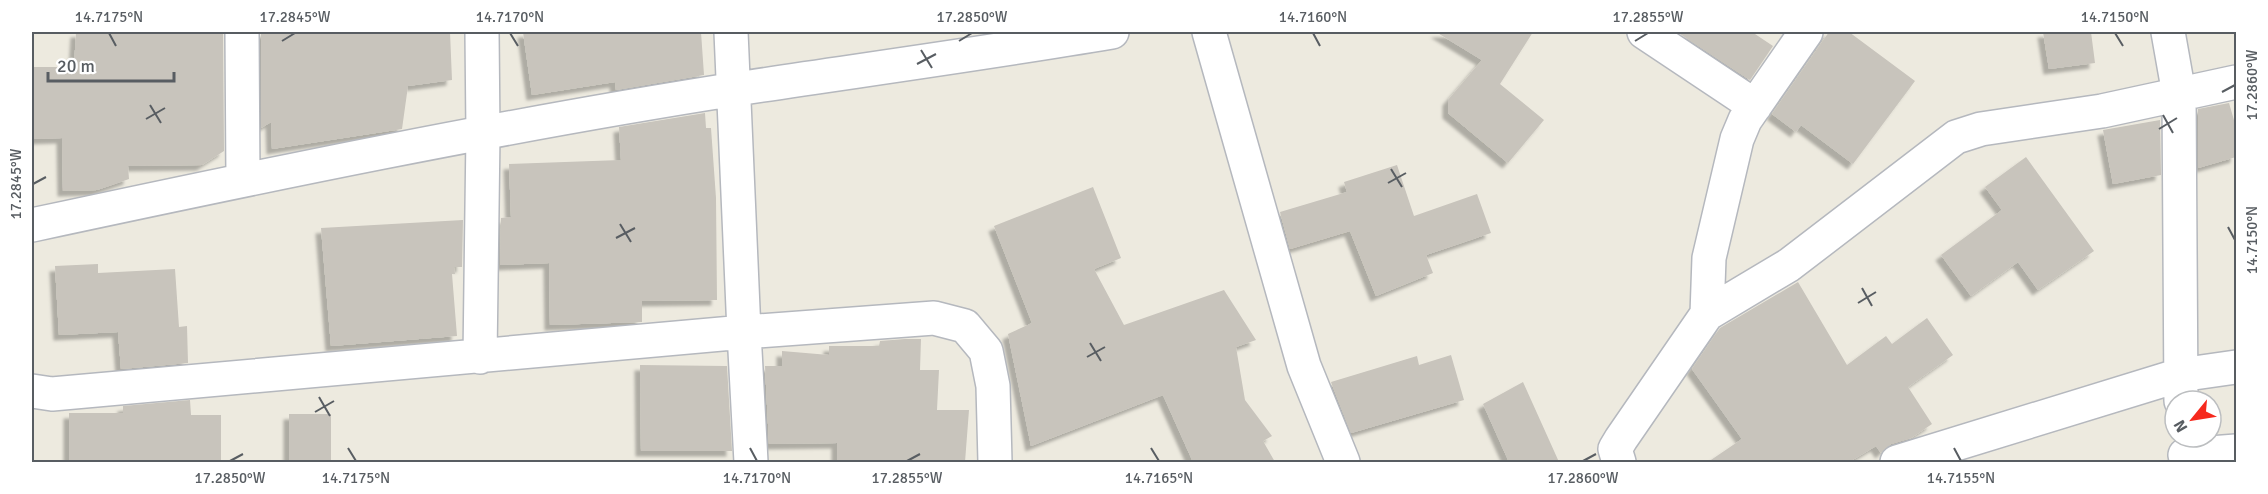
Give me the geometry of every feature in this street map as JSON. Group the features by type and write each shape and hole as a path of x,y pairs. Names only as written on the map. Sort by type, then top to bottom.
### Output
{"street":[{"path":"242,32 243,180"},
{"path":"480,357 482,32"},
{"path":"731,32 752,462"},
{"path":"32,225 243,180 483,134 735,89 1112,32"},
{"path":"1209,32 1301,356 1343,462"},
{"path":"1644,32 1755,106"},
{"path":"1707,314 1709,258 1713,237 1744,120 1806,32"},
{"path":"2168,32 2179,94 2181,388"},
{"path":"1619,462 1616,449 1621,439 1707,314 1789,265 1956,137 1981,129 2102,111 2236,82"},
{"path":"32,391 52,394 744,332 934,318 965,326 986,351 993,386 995,462"},
{"path":"1897,462 2181,388 2236,367"},
{"path":"2184,452 2236,451"}],"building":[{"path":"76,32 223,32 224,151 202,165 128,166 129,179 97,190 63,191 62,138 32,139 32,67 74,67"},
{"path":"261,32 450,32 452,80 408,86 402,129 272,149 271,122 261,128"},
{"path":"523,32 701,32 704,75 616,90 615,82 532,95"},
{"path":"1436,32 1533,32 1500,84 1544,120 1508,163 1448,113 1448,100 1482,60"},
{"path":"1677,32 1752,32 1773,46 1750,80"},
{"path":"1829,32 1849,32 1915,81 1853,164 1801,125 1796,132 1772,114"},
{"path":"2043,32 2091,32 2095,63 2049,69"},
{"path":"2229,103 2236,127 2236,157 2198,168 2198,109"},
{"path":"705,113 706,128 711,128 716,198 717,300 642,301 642,322 550,325 549,263 500,265 501,218 511,217 509,164 621,160 619,127"},
{"path":"2160,120 2161,175 2113,184 2103,130"},
{"path":"2026,157 2094,251 2038,290 2018,262 1971,296 1941,255 2002,210 1985,187"},
{"path":"1397,165 1414,216 1477,194 1491,233 1426,255 1433,273 1376,296 1350,231 1290,249 1280,212 1347,192 1344,182"},
{"path":"1093,187 1121,258 1094,269 1124,325 1224,290 1256,340 1236,347 1245,400 1272,436 1263,441 1275,462 1193,462 1163,395 1031,446 1008,334 1032,323 994,226"},
{"path":"463,220 462,267 454,267 455,274 452,274 457,336 331,346 321,228"},
{"path":"98,264 98,273 175,269 179,327 187,326 188,363 121,369 118,332 59,335 55,266"},
{"path":"1798,282 1847,365 1886,336 1892,344 1927,318 1953,355 1908,387 1932,424 1911,438 1891,444 1881,453 1876,446 1849,462 1708,462 1742,439 1692,369 1720,328"},
{"path":"921,339 920,370 939,370 937,410 969,410 965,462 837,462 837,443 769,444 765,366 782,366 782,351 829,355 829,346 879,346 880,341"},
{"path":"1451,355 1464,400 1351,433 1331,382 1417,356 1419,365"},
{"path":"640,365 727,366 732,451 641,451"},
{"path":"1523,382 1559,462 1509,462 1483,404"},
{"path":"190,400 191,415 221,415 221,462 69,462 69,413 123,413 123,406"},
{"path":"289,414 331,414 331,462 289,462"}]}
